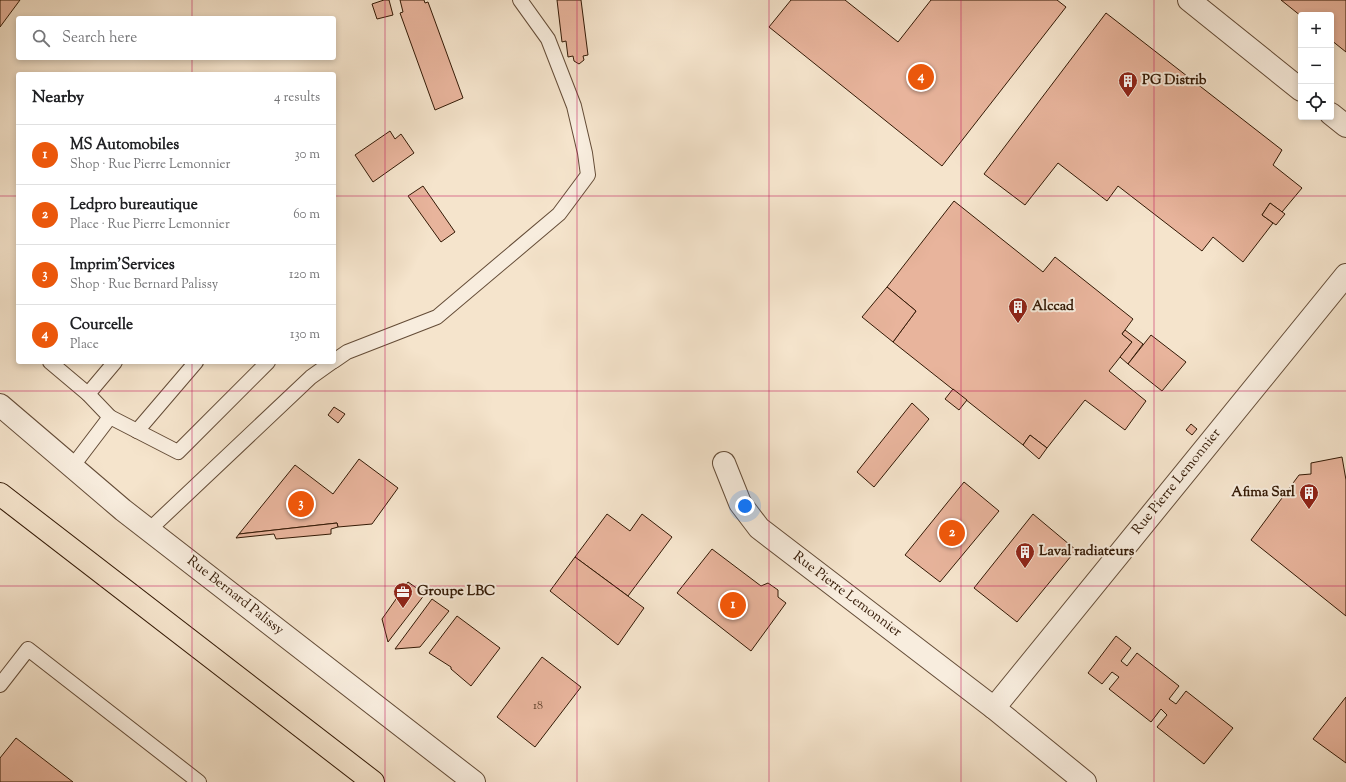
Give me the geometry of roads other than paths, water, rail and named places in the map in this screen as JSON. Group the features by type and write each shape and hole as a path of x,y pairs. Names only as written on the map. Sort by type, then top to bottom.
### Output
{"main road":[{"path":"0,494 373,782"}],"street":[{"path":"1190,0 1298,88"},
{"path":"1334,116 1346,126"},
{"name":"Rue Pierre Lemonnier","path":"994,708 1346,275"},
{"name":"Rue Bernard Palissy","path":"0,405 123,510 474,782"},
{"name":"Rue Pierre Lemonnier","path":"724,462 740,503 759,528 994,708 1085,782"}],"lane":[{"path":"336,359 346,352 437,317 559,214 588,175 585,153 574,106 548,39 520,0"},
{"path":"52,364 88,394 110,417 178,452 266,364"},
{"path":"88,394 113,364"},
{"path":"137,431 194,364"},
{"path":"149,530 311,377 329,364"},
{"path":"72,467 110,417"},
{"path":"0,685 28,650 199,782"}],"place":[{"name":"Courcelle","path":"921,77"},
{"name":"PG Distrib","path":"1128,98"},
{"name":"Alccad","path":"1018,324"},
{"name":"Imprim'Services","path":"301,504"},
{"name":"Afima Sarl","path":"1309,510"},
{"name":"Ledpro bureautique","path":"952,533"},
{"name":"Laval radiateurs","path":"1025,569"},
{"name":"MS Automobiles","path":"733,605"},
{"name":"Groupe LBC","path":"403,609"}]}
